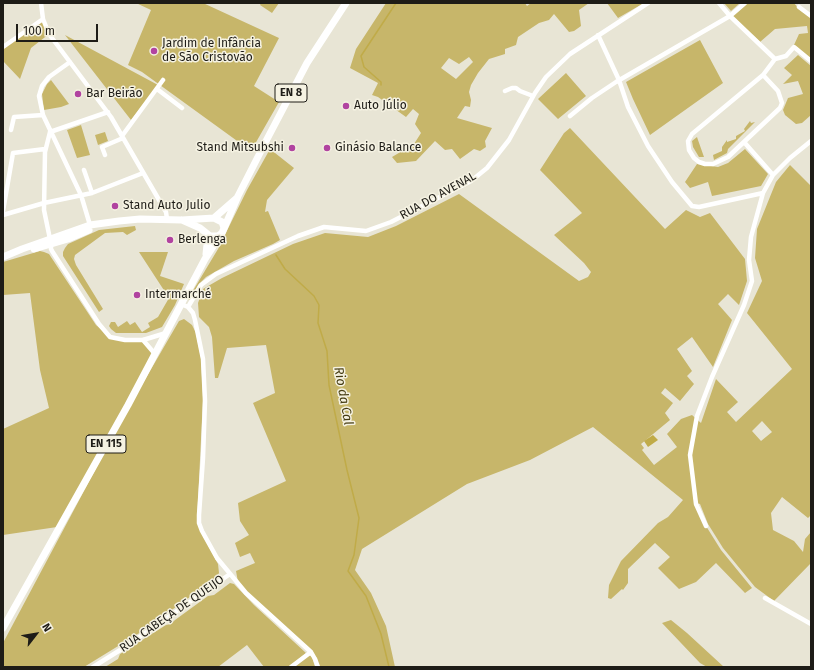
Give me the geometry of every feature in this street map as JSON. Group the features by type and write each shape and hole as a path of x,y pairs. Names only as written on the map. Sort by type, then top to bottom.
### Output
{"main road":[{"name":"EN 8","path":"222,231 238,196 307,63 346,3"},
{"name":"EN 8","path":"207,233 205,225 208,220 238,196"},
{"path":"3,257 50,242 77,236 92,225 132,220 182,220 212,218 222,222 222,231 213,237 182,220"},
{"name":"EN 115","path":"3,628 128,405 181,304 222,231"},
{"name":"EN 115","path":"206,259 207,233"}],"street":[{"path":"40,3 43,19 49,34 108,112 166,212 167,220"},
{"name":"RUA DO AVENAL","path":"188,307 201,285 216,274 298,236 324,228 366,231 391,222 471,181 487,168 509,140 533,96 546,77 570,54 648,3"},
{"path":"719,3 730,16 775,59"},
{"path":"570,116 592,98 619,80 730,16 745,3"},
{"path":"798,4 811,16"},
{"path":"3,47 43,19"},
{"path":"598,35 619,80 628,107 648,146 672,182 692,206 699,207 763,193"},
{"path":"763,75 778,91 782,103 780,108 728,157 713,164 699,162 694,158 689,150 688,141 692,134 763,75 775,59 786,56 794,47 811,61"},
{"path":"70,62 49,77 42,86 39,96 43,115 81,196 92,225"},
{"path":"105,155 102,147 123,137 163,80"},
{"path":"505,91 516,88 533,96"},
{"path":"157,89 182,108"},
{"path":"50,132 108,112"},
{"path":"10,130 14,117 43,115"},
{"path":"50,132 45,149 44,210 50,242 54,247 55,255 99,324 110,337 125,340 143,340 167,333"},
{"path":"706,526 696,504 690,455 697,416 712,377 744,305 752,281 749,260 752,237 763,193 773,175 790,158 811,141"},
{"path":"744,142 773,175"},
{"path":"3,211 13,153 45,149"},
{"path":"84,170 92,193"},
{"path":"3,215 44,203 92,193 143,173"},
{"path":"181,304 188,307 193,313 203,359 205,401 199,523 202,531 217,558 246,593 311,652 318,667"},
{"path":"143,340 155,354"},
{"name":"RUA CABEÇA DE QUEIJO","path":"93,667 230,574"},
{"path":"765,598 811,624"},
{"path":"291,667 311,652"}],"shaded area":[{"path":"136,3 203,3 279,38 254,86 279,102 251,151 142,72 128,65 151,10"},
{"path":"261,3 279,3 272,13 260,5"},
{"path":"386,3 525,3 527,6 531,3 589,3 579,10 581,26 574,31 569,32 554,14 549,20 539,23 518,37 516,45 505,49 505,54 489,59 471,85 469,92 471,100 470,107 465,106 457,118 492,128 485,141 486,147 480,151 474,149 460,159 452,149 445,150 435,141 416,161 397,163 392,157 414,144 421,133 415,124 419,114 413,109 406,117 378,97 372,95 378,83 350,68 356,49","holes":["469,57 473,62 456,79 441,68 449,58 459,64"]},
{"path":"607,3 644,3 618,18"},
{"path":"724,3 740,3 731,11"},
{"path":"747,3 794,3 798,8 811,17 811,59 794,45 799,34 808,33 807,26 775,29 760,42 732,16"},
{"path":"43,19 49,34 31,48 20,79 3,61 3,47"},
{"path":"65,35 158,85 131,120 82,57"},
{"path":"700,40 723,83 650,135 626,82"},
{"path":"798,55 811,66 811,115 802,123 796,124 785,115 783,110 788,98 803,94 798,81 783,84 792,75 784,68"},
{"path":"566,73 586,96 558,119 538,99"},
{"path":"51,80 69,104 44,110 42,94 47,84"},
{"path":"750,121 751,123 755,122 728,149 727,153 714,160 713,155 722,151 722,147 727,140 727,142 736,139 736,136 745,131 744,129"},
{"path":"81,125 90,155 77,158 67,130"},
{"path":"570,128 665,229 686,210 700,217 710,213 745,259 747,281 739,305 728,294 718,304 732,320 713,367 692,337 677,349 692,371 687,376 694,384 680,401 665,388 661,393 673,403 665,413 670,420 641,444 644,448 642,450 654,465 677,447 667,434 681,419 692,415 701,423 716,379 738,402 727,412 736,422 792,369 747,313 762,281 755,258 757,229 776,182 790,165 811,186 811,515 808,518 782,497 771,513 773,530 794,541 803,552 805,539 811,532 811,563 774,601 755,587 723,548 708,524 700,504 696,503 706,526 721,550 752,588 745,593 716,563 696,582 679,589 658,568 670,557 655,543 628,569 628,583 623,590 622,589 611,599 608,598 609,585 621,561 658,523 668,517 683,500 593,427 530,460 467,484 362,549 355,570 371,593 386,626 395,667 319,667 317,658 246,592 238,582 236,571 255,563 250,553 240,557 235,543 249,535 240,521 238,503 286,481 253,403 275,393 266,345 227,348 218,378 215,378 212,337 209,327 199,317 198,303 203,289 222,278 293,244 325,233 368,237 396,226 459,194 579,281 588,277 591,272 584,263 554,235 582,213 540,170 564,133","holes":["762,421 772,432 761,441 752,431"]},
{"path":"105,132 108,141 98,145 95,135"},
{"path":"697,137 704,157 699,157 693,147 692,141"},
{"path":"270,149 294,168 267,200 265,212 268,211 280,240 234,261 206,277 198,285 190,300 188,299 218,249 247,190"},
{"path":"745,149 768,174 761,186 712,196 708,182 690,188 685,182 697,164 718,167 728,163"},
{"path":"135,226 136,230 127,235 123,232 105,233 75,255 74,259 76,265 103,309 99,312 63,256 63,252 68,244 99,230"},
{"path":"40,251 49,254 96,325 110,337 143,340 153,354 57,527 3,535 3,429 49,408 40,370 30,293 3,295 3,262"},
{"path":"139,252 168,252 160,276 184,284 175,305 162,327 146,333 116,333 109,326 111,322 115,322 118,327 127,321 130,325 135,322 142,332 150,327 148,323 158,317 169,298"},
{"path":"184,319 192,325 196,333 201,358 203,398 197,521 201,532 218,564 219,573 215,579 141,632 84,667 3,667 3,643 125,414 179,321"},
{"path":"653,435 658,440 648,447 644,441"},
{"path":"230,583 234,584 254,605 306,653 289,667 264,667 247,645 218,667 105,667 118,659 120,654 166,625 171,624 208,596 214,595"},
{"path":"671,620 724,667 707,667 700,663 662,623"},
{"path":"309,655 312,657 315,667 294,667"}],"waterway":[{"name":"Rio da Cal","path":"381,85 381,82 364,67 361,56 396,3"},
{"name":"Rio da Cal","path":"276,255 285,269 314,296 319,305 318,323 327,351 329,385 359,518 354,555 348,571 366,596 381,634 389,667"}],"place":[{"name":"Jardim de Infância de São Cristovão","path":"154,51"},
{"name":"Bar Beirão","path":"78,94"},
{"name":"Auto Júlio","path":"346,106"},
{"name":"Stand Mitsubshi","path":"292,148"},
{"name":"Ginásio Balance","path":"327,148"},
{"name":"Stand Auto Julio","path":"115,206"},
{"name":"Berlenga","path":"170,240"},
{"name":"Intermarché","path":"137,295"}]}
